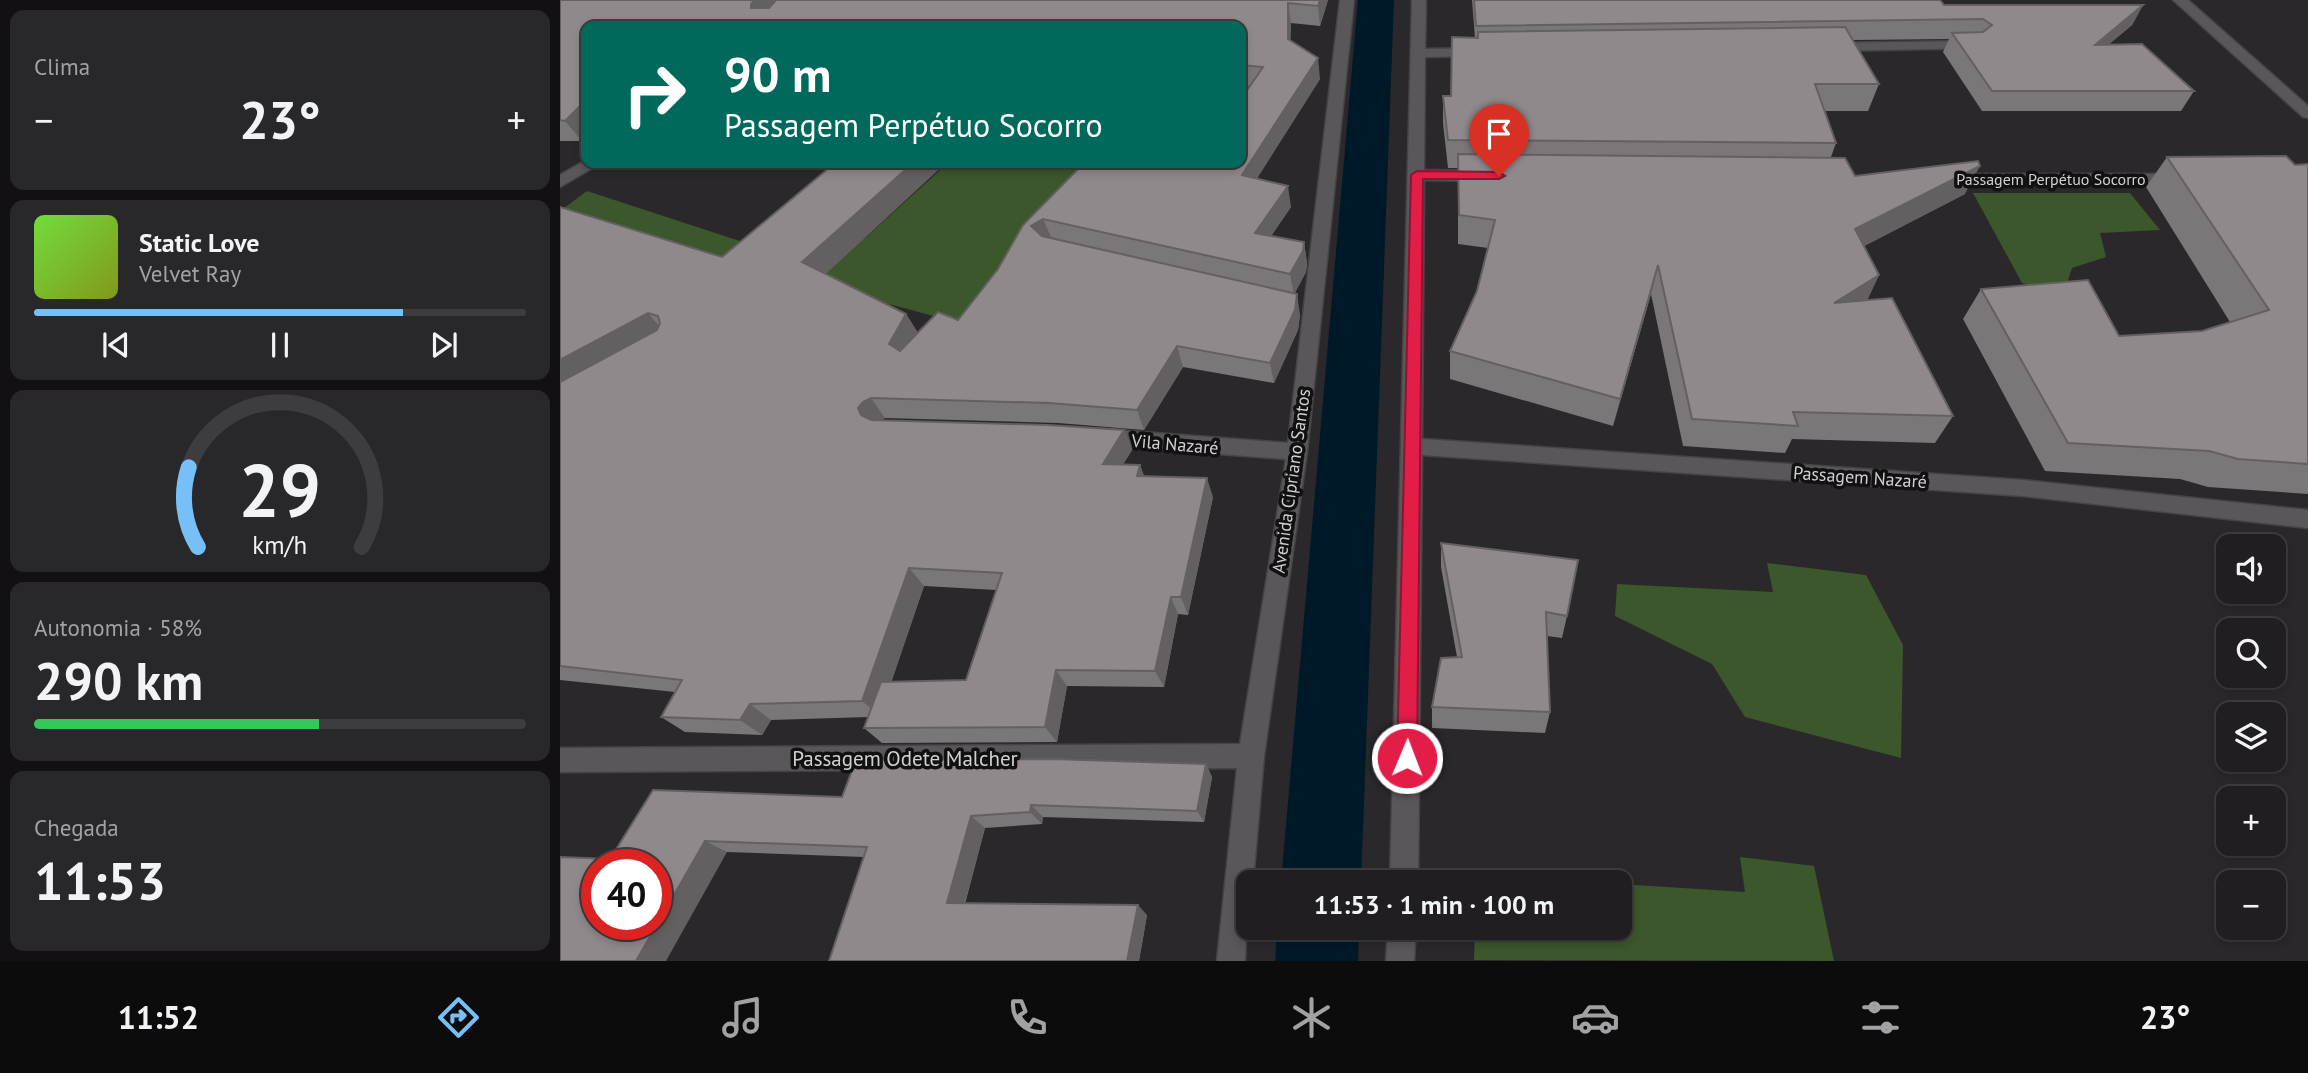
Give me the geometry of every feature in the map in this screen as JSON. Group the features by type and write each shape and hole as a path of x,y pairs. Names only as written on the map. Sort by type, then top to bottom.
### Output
{"street":[{"name":"Avenida Cipriano Santos","path":"1231,961 1251,756 1297,452 1308,307 1347,0"},
{"path":"1404,870 1419,0"},
{"path":"2180,0 2308,114"},
{"path":"1820,47 1973,45"},
{"path":"1419,53 1499,52"},
{"path":"560,182 584,168"},
{"path":"1417,175 1499,176"},
{"name":"Passagem Perpétuo Socorro","path":"1925,179 2199,179"},
{"name":"Vila Nazaré","path":"1085,436 1297,452"},
{"name":"Passagem Nazaré","path":"1411,446 2023,488 2308,519"},
{"name":"Passagem Odete Malcher","path":"560,760 1251,756"},
{"path":"1400,961 1401,940"}],"green space":[{"path":"942,168 1103,168 967,325 560,216 560,211 587,191 752,245 865,238"},
{"path":"1973,193 2130,193 2160,230 2100,233 2106,257 2072,268 2064,293 2022,283"},
{"path":"1767,563 1866,575 1903,645 1901,758 1745,717 1712,664 1615,616 1617,584 1773,592"},
{"path":"1740,857 1814,866 1834,961 1474,960 1475,940 1632,940 1632,885 1745,892"}],"water":[{"path":"1358,0 1394,0 1361,870 1282,870"},
{"path":"1276,940 1359,940 1358,961 1275,961"}],"building":[{"path":"560,0 754,0 751,8 769,8 776,0 1320,0 1318,6 1288,3 1288,39 1318,58 1242,175 1288,186 1255,233 1304,242 1303,251 1290,274 1043,219 1031,226 1042,236 1297,294 1295,310 1270,363 1177,346 1137,410 1049,403 871,398 858,408 861,415 871,420 1124,430 1103,464 1140,465 1137,476 1207,478 1181,597 1171,597 1155,671 1056,670 1045,727 864,728 881,682 966,680 1002,573 909,568 862,701 750,704 740,720 661,717 682,680 560,666 560,382 657,330 660,323 658,316 648,313 560,360 560,207 722,257 829,168 907,168 802,262 906,314 889,344 900,351 938,312 958,320 998,269 1023,225 1079,168 1246,168 1246,92 1263,67 1246,65 1246,21 581,21 581,105 565,121 560,120"},
{"path":"1474,0 1940,0 1944,5 2143,5 2095,45 2142,44 2194,91 1992,91 1952,33 1983,32 1992,25 1983,19 1476,26"},
{"path":"1845,27 1879,84 1815,84 1836,143 1448,140 1443,96 1451,96 1452,37 1478,38 1478,32"},
{"path":"1458,154 1845,158 1855,176 1978,161 1980,166 1855,229 1879,275 1834,303 1892,298 1953,416 1793,412 1798,426 1692,419 1658,265 1620,399 1450,351 1477,291 1495,220 1459,215"},
{"path":"2286,156 2295,165 2308,164 2308,464 2238,459 2209,451 2068,443 1981,289 2088,280 2119,336 2202,331 2269,310 2167,157"},
{"path":"1441,543 1578,560 1567,616 1546,612 1550,712 1432,707 1441,658 1462,657"},
{"path":"1052,759 1206,764 1197,811 1031,805 1030,812 971,816 947,903 1138,905 1127,961 829,961 867,847 705,841 672,898 672,849 616,849 653,790 842,797 856,760"},
{"path":"560,857 581,858 581,940 648,940 636,961 560,961"}],"route":[{"path":"1407,758 1417,175 1499,176"}]}
